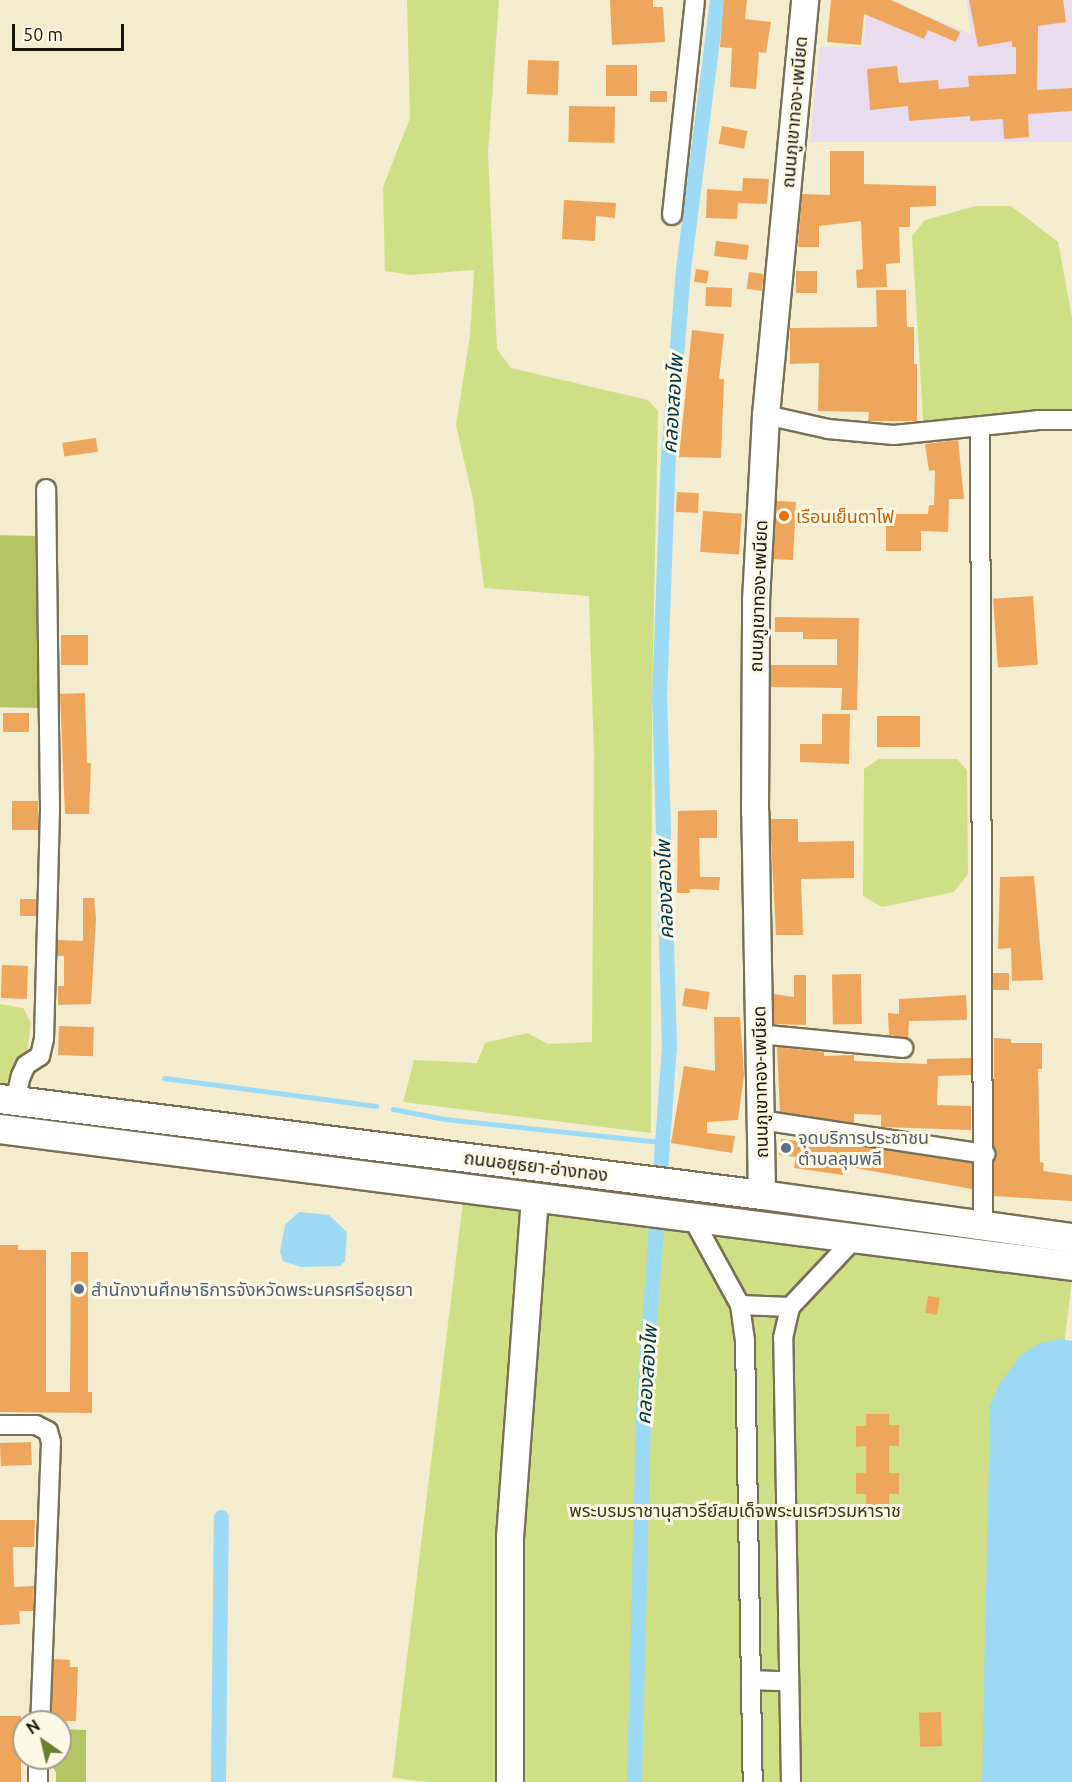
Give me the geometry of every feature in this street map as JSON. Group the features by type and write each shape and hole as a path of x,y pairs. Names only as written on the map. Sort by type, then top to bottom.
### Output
{"main road":[{"name":"ถนนอยุธยา-อ่างทอง","path":"8,1100 762,1195 1072,1238"},
{"path":"143,1147 147,1117"},
{"name":"ถนนอยุธยา-อ่างทอง","path":"0,1129 1072,1266"}],"street":[{"path":"672,214 695,0"},
{"name":"ถนนภูเขาทอง-เพนียด","path":"762,1195 758,1034 756,612 766,415 805,0"},
{"path":"766,415 828,429 894,435 1072,420"},
{"path":"980,427 985,1154 983,1226"},
{"path":"8,1100 26,1065 40,1056 44,1039 50,808 46,489"},
{"path":"758,1034 903,1048"},
{"path":"760,1120 985,1154"},
{"path":"510,1782 510,1538 535,1197"},
{"path":"682,1217 740,1305 746,1340 753,1782"},
{"path":"791,1782 783,1338 790,1307 854,1239"},
{"path":"740,1305 790,1307"},
{"path":"0,1425 36,1425 48,1431 51,1442 40,1710"},
{"path":"751,1680 789,1681"}],"shaded area":[{"path":"876,0 891,0 972,35 966,0 1072,0 1072,142 810,142 820,47 864,47 865,20"}],"green space":[{"path":"407,0 499,0 488,153 497,349 511,368 648,400 658,411 652,699 651,1133 403,1102 414,1060 477,1063 485,1043 527,1033 548,1044 592,1042 594,755 589,596 484,588 473,500 456,425 470,336 474,270 410,275 385,271 383,187 410,118"},
{"path":"976,206 1011,206 1058,242 1072,317 1072,413 928,424 923,419 912,236 925,220"},
{"path":"0,535 41,536 38,708 0,707"},
{"path":"879,759 957,759 967,770 968,874 954,892 882,907 863,896 864,769"},
{"path":"0,1004 23,1008 31,1023 27,1053 4,1085 0,1085"},
{"name":"พระบรมราชานุสาวรีย์สมเด็จพระนเรศวรมหาราช","path":"463,1202 1072,1277 1010,1782 428,1782 392,1778"},
{"path":"72,1729 86,1730 86,1782 56,1782 55,1770 72,1770"}],"water":[{"path":"299,1212 329,1215 347,1232 345,1261 340,1266 301,1267 283,1261 280,1252 285,1225"},
{"path":"1062,1339 1072,1341 1072,1782 982,1782 990,1406 998,1386 1021,1355 1040,1343"}],"building":[{"path":"610,0 653,0 653,7 663,7 665,42 612,45"},
{"path":"724,0 747,0 745,19 771,22 766,53 759,52 756,89 730,87 732,48 720,47"},
{"path":"831,0 891,0 960,32 956,42 928,30 924,39 864,14 861,45 827,42"},
{"path":"969,0 1063,0 1066,22 1038,26 1037,90 1072,88 1072,111 1028,114 1029,137 1004,139 1003,119 970,121 970,116 909,121 908,106 870,110 867,69 897,66 899,83 938,80 939,89 969,87 968,76 1016,74 1016,47 1012,47 1012,41 978,47"},
{"path":"528,60 559,61 558,95 527,94"},
{"path":"606,65 637,65 637,96 606,96"},
{"path":"650,91 667,91 667,102 650,102"},
{"path":"569,106 615,107 614,143 568,142"},
{"path":"722,126 748,131 744,149 719,144"},
{"path":"830,151 864,151 864,184 936,186 936,206 910,207 910,227 899,227 900,263 886,264 887,287 857,288 856,270 863,269 861,221 819,226 819,247 798,247 802,194 830,195"},
{"path":"743,178 769,179 767,204 738,203 737,219 706,218 707,189 742,191"},
{"path":"564,200 616,203 615,218 596,216 595,241 562,239"},
{"path":"716,241 749,245 747,260 714,256"},
{"path":"696,269 709,271 707,284 694,282"},
{"path":"796,271 817,271 817,293 796,293"},
{"path":"749,272 764,274 761,291 747,289"},
{"path":"706,287 732,288 731,307 705,306"},
{"path":"876,290 906,290 907,327 914,327 914,364 917,364 917,421 868,421 869,412 818,411 819,363 790,364 790,328 877,327"},
{"path":"692,330 724,334 719,379 724,379 721,458 679,457"},
{"path":"96,438 98,452 64,457 62,443"},
{"path":"958,440 964,499 949,499 948,532 921,531 921,551 886,551 886,514 928,514 929,505 934,505 935,470 929,471 925,444"},
{"path":"677,492 699,493 698,513 676,512"},
{"path":"776,501 796,502 793,560 773,559"},
{"path":"703,511 742,514 739,555 700,552"},
{"path":"1033,596 1038,665 998,668 993,599"},
{"path":"775,617 859,618 857,710 841,710 842,688 771,687 771,665 837,665 837,639 803,639 803,632 775,632"},
{"path":"61,635 88,635 88,665 61,665"},
{"path":"85,693 87,763 91,763 89,814 65,814 60,694"},
{"path":"3,713 29,713 29,732 3,732"},
{"path":"822,714 850,714 849,764 800,762 800,744 822,744"},
{"path":"877,716 920,716 920,747 877,747"},
{"path":"12,801 38,801 38,830 12,830"},
{"path":"717,810 717,838 699,838 700,877 720,877 719,890 690,889 690,893 677,893 678,811"},
{"path":"770,819 798,819 798,842 854,841 854,878 801,879 803,935 776,935"},
{"path":"1034,876 1043,980 1012,981 1011,948 998,949 1000,877"},
{"path":"83,898 94,898 96,918 91,1004 58,1005 58,986 64,986 64,956 57,956 58,940 83,941"},
{"path":"20,899 36,899 36,916 20,916"},
{"path":"2,965 28,966 27,999 1,998"},
{"path":"993,973 1009,973 1009,990 993,990"},
{"path":"861,974 862,1024 833,1024 832,975"},
{"path":"794,975 806,975 806,1025 774,1024 773,994 794,997"},
{"path":"685,988 710,992 707,1010 682,1006"},
{"path":"966,995 967,1020 909,1021 908,1038 889,1035 888,1013 899,1014 899,999"},
{"path":"714,1017 740,1017 744,1075 738,1120 707,1122 707,1133 735,1136 732,1153 671,1143 684,1066 715,1071"},
{"path":"59,1026 94,1027 93,1056 58,1055"},
{"path":"994,1038 1011,1039 1011,1043 1042,1043 1042,1069 1038,1069 1040,1162 1044,1163 1043,1171 1072,1175 1072,1201 994,1196"},
{"path":"777,1047 824,1052 824,1056 854,1055 854,1061 927,1064 927,1059 971,1058 971,1075 938,1076 937,1105 971,1106 971,1130 881,1127 881,1115 854,1114 854,1123 780,1112"},
{"path":"799,1137 972,1163 972,1189 844,1166 843,1175 794,1168 796,1157 779,1155 781,1139 798,1141"},
{"path":"0,1245 18,1245 18,1250 46,1250 46,1392 70,1392 71,1252 88,1252 88,1392 92,1392 92,1413 0,1412"},
{"path":"928,1296 940,1298 937,1315 925,1313"},
{"path":"866,1414 889,1414 889,1425 899,1425 899,1446 889,1446 889,1473 899,1473 899,1494 889,1494 889,1508 866,1508 866,1494 856,1494 856,1473 866,1473 866,1446 856,1447 856,1426 866,1426"},
{"path":"31,1442 32,1465 1,1466 0,1443"},
{"path":"0,1520 35,1520 34,1547 13,1547 14,1587 34,1586 33,1611 19,1611 20,1624 0,1625"},
{"path":"54,1659 70,1660 70,1667 78,1667 76,1721 72,1721 72,1710 52,1710"},
{"path":"941,1712 942,1746 920,1747 919,1713"},
{"path":"0,1716 12,1716 12,1770 21,1770 21,1782 0,1782"}],"waterway":[{"name":"คลองสองไพ","path":"634,1782 643,1408 669,1048 659,699 668,456 683,269 717,0"},
{"path":"164,1078 376,1106"},
{"path":"393,1109 445,1119 660,1142"},
{"path":"218,1782 221,1517"}],"place":[{"name":"เรือนเย็นตาโฟ","path":"784,516"},
{"name":"จุดบริการประชาชน ตำบลลุมพลี","path":"786,1148"},
{"name":"สำนักงานศึกษาธิการจังหวัดพระนครศรีอยุธยา","path":"79,1289"}]}
